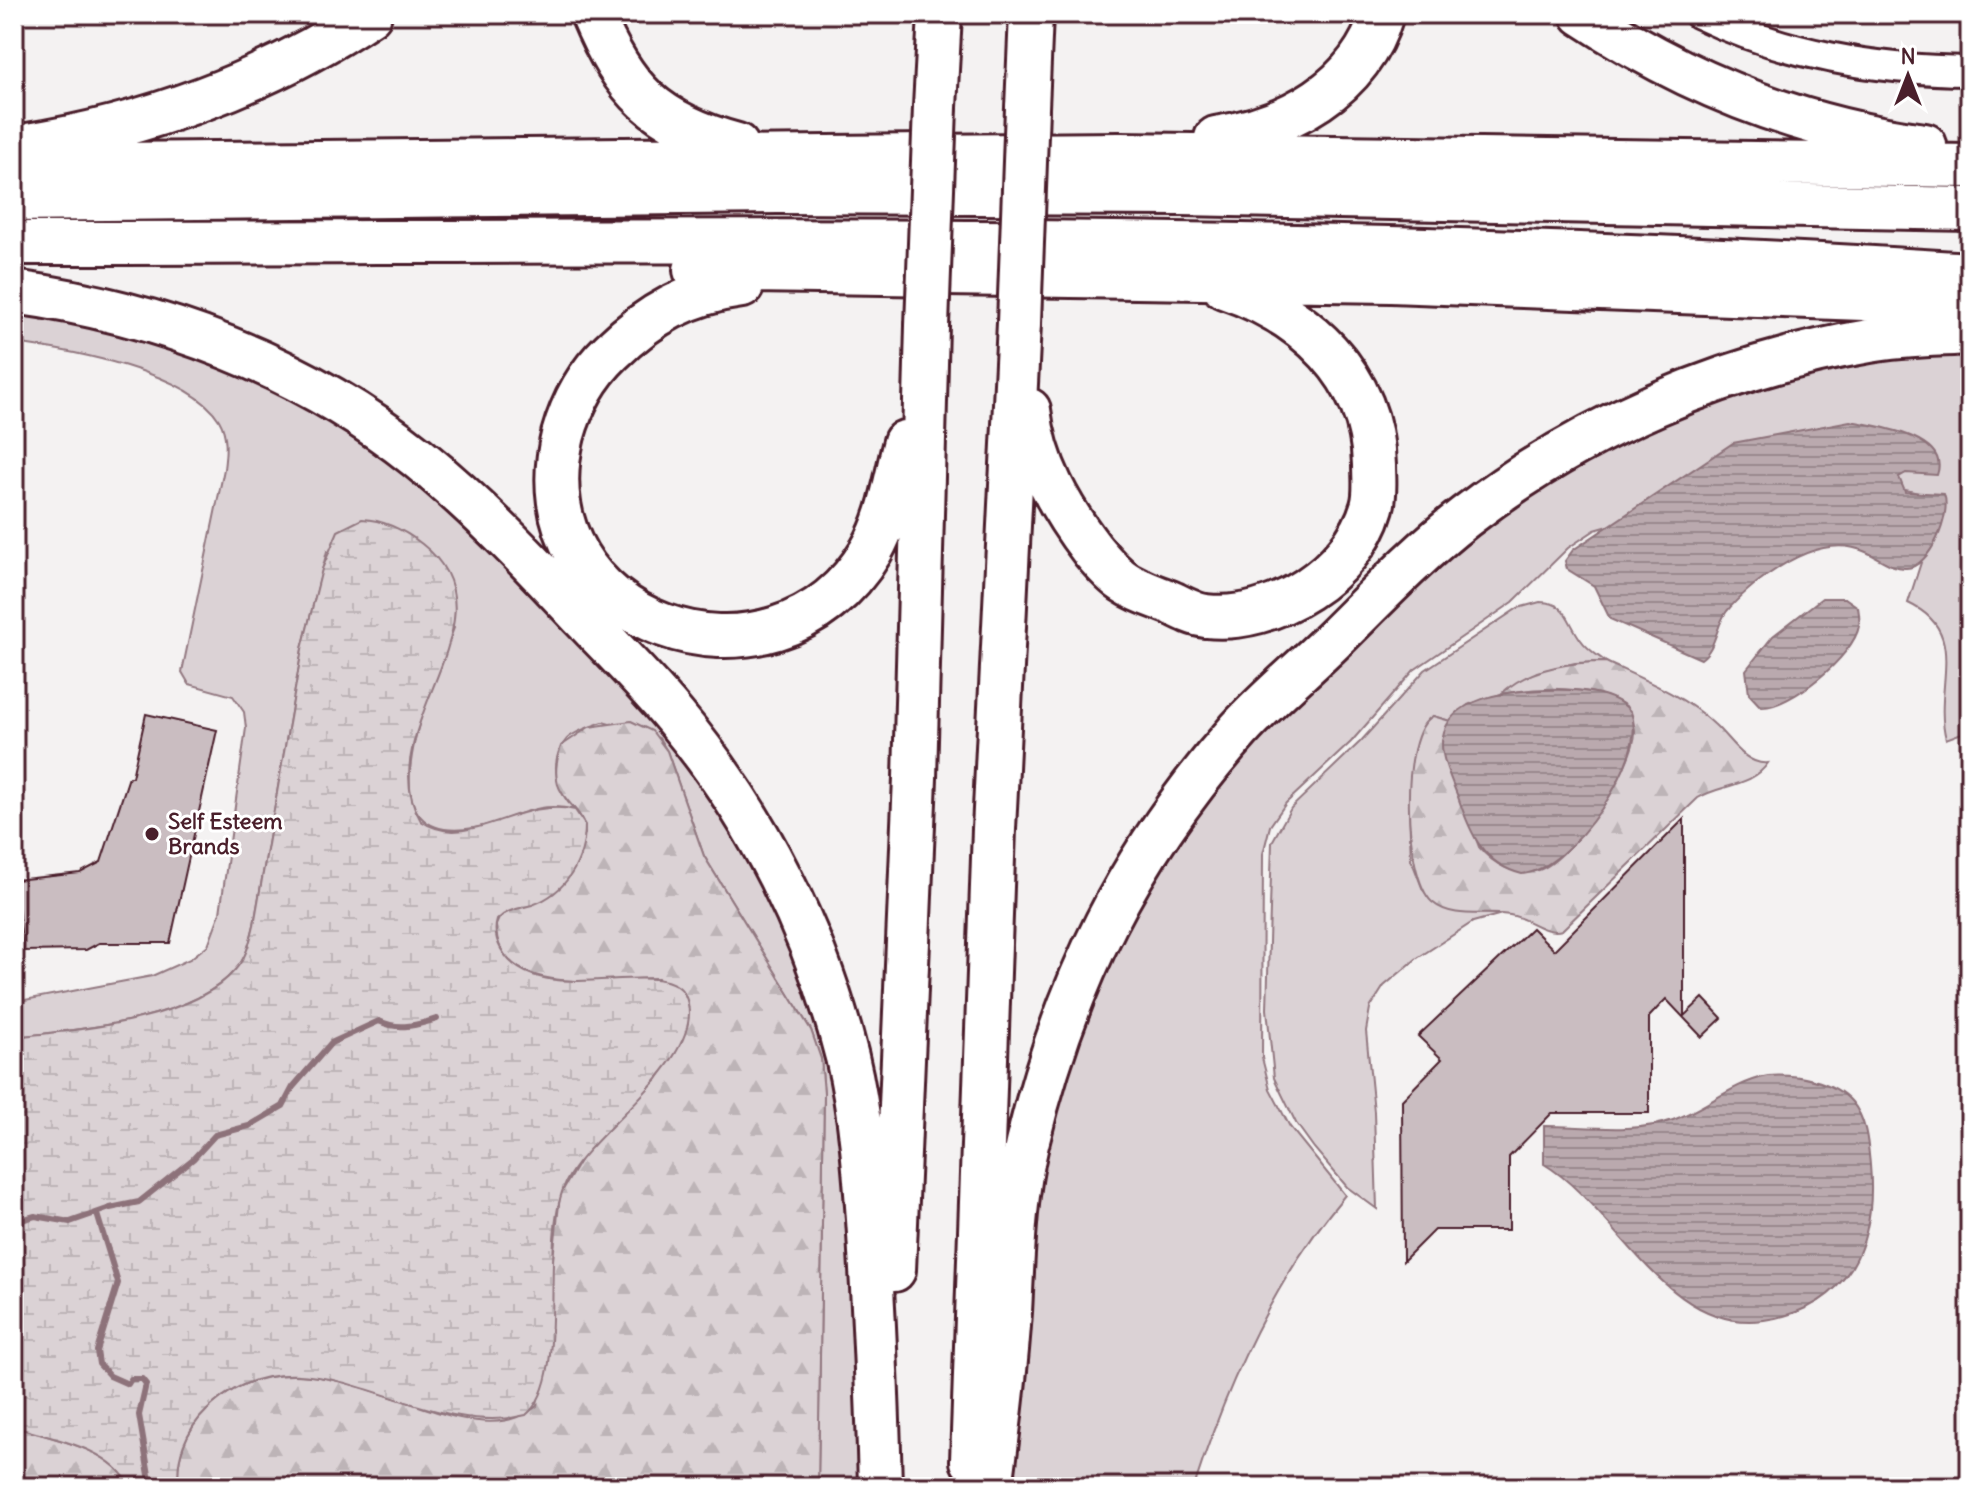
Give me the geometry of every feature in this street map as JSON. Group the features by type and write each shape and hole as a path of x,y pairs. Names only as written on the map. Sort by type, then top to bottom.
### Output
{"highway":[{"path":"14,147 110,127 189,104 276,66 370,14"},
{"path":"592,14 624,78 654,108 695,134 773,155"},
{"path":"929,14 936,90"},
{"path":"881,1487 906,1000 926,346 940,14"},
{"path":"971,1487 994,829 1031,14"},
{"path":"1029,56 1046,14"},
{"path":"1120,154 1262,129 1297,113 1341,82 1377,32 1382,14"},
{"path":"1582,14 1678,70 1799,118 1872,136 1970,150"},
{"path":"14,165 773,155 1120,154 1970,166"},
{"path":"14,200 793,192 1182,194 1970,209"},
{"path":"14,243 844,242 1467,250 1718,257 1970,274"},
{"path":"14,271 843,273 1634,288 1970,303"},
{"path":"843,273 711,291 689,297 662,310 631,332 587,378 565,428 557,484 559,503 571,537 580,556 605,589 644,619 668,629 713,638 772,630 795,621 837,593 861,566 889,511 926,346"},
{"path":"1019,323 1032,441 1061,510 1118,582 1204,617 1249,614 1307,590 1356,539 1373,500 1370,430 1356,393 1339,364 1304,326 1275,308 1227,288 1171,279"},
{"path":"14,292 134,317 196,336 297,379 378,428 418,458 527,556 640,677 698,747 749,820 785,885 812,947 847,1057 860,1125 866,1196 881,1487"},
{"path":"991,1487 1004,1393 1016,1216 1026,1146 1066,1016 1097,938 1142,853 1234,737 1420,554 1467,515 1544,464 1617,423 1656,403 1751,367 1874,340 1970,333"}],"street":[{"path":"1699,14 1734,31 1817,56 1868,66 1970,71"}],"green space":[{"path":"14,302 235,363 446,495 726,803 831,1036 863,1343 858,1487 818,1487 824,1093 821,1059 811,1030 704,856 667,751 659,738 603,722 570,736 557,757 559,786 575,810 547,807 474,828 438,828 418,813 410,788 412,756 420,720 454,628 327,551 302,649 254,925 248,949 239,965 216,987 163,1012 100,1026 14,1037 14,1002 152,976 190,959 208,945 220,913 246,728 244,712 233,696 189,684 182,672 224,469 225,438 219,420 204,403 182,388 155,376 95,358 14,343"},
{"path":"1970,340 1970,730 1946,739 1943,719 1944,645 1939,629 1927,615 1908,603 1926,547 1919,493 1893,487 1650,514 1595,530 1568,548 1513,602 1414,670 1351,742 1286,803 1270,826 1263,854 1262,1058 1270,1089 1290,1127 1345,1195 1320,1227 1275,1297 1238,1371 1194,1487 1005,1487 1040,1171 1092,982 1212,781 1465,532 1681,401"},
{"path":"362,519 394,527 422,544 447,574 455,606 450,641 412,750 409,786 421,821 439,829 457,831 534,810 554,808 575,810 585,825 582,851 564,884 544,900 509,911 497,920 496,935 501,949 518,968 542,978 569,981 653,979 673,983 685,995 689,1018 681,1042 666,1067 598,1140 566,1182 558,1208 554,1239 548,1371 540,1396 526,1415 485,1419 444,1413 322,1378 282,1375 244,1384 207,1410 193,1426 184,1445 179,1466 179,1487 130,1487 122,1474 96,1454 80,1446 14,1427 14,1037 100,1026 163,1012 216,987 239,965 248,949 254,925 302,649 322,569 338,531"},
{"path":"1540,602 1562,609 1583,643 1606,662 1575,663 1537,672 1501,694 1468,705 1450,721 1433,716 1414,750 1409,809 1411,859 1423,890 1430,898 1449,908 1469,913 1502,914 1473,922 1416,959 1384,986 1370,1008 1366,1031 1374,1112 1377,1209 1347,1187 1314,1148 1296,1123 1274,1078 1267,1009 1272,842 1291,808 1361,741 1425,670 1518,608"},
{"path":"1606,662 1676,696 1714,724 1745,756 1768,763 1754,777 1698,798 1562,930 1549,930 1510,915 1470,914 1440,908 1422,887 1411,836 1410,775 1414,748 1422,728 1433,716 1450,721 1442,740 1443,750 1479,847 1505,868 1521,872 1539,870 1568,849 1600,809 1625,764 1635,730 1626,706 1598,694 1548,689 1501,694 1524,678 1550,668"},
{"path":"631,721 652,731 667,751 704,856 811,1030 821,1059 824,1093 818,1487 179,1487 181,1455 193,1426 207,1410 248,1383 292,1375 337,1381 468,1420 505,1421 537,1406 560,1195 585,1152 657,1079 682,1040 658,978 587,981 535,975 515,965 501,949 496,925 500,916 514,909 585,834 579,814 560,790 557,779 561,746 589,727"},
{"path":"14,1427 80,1446 96,1454 122,1474 130,1487 14,1487"}],"shaded area":[{"path":"1850,421 1908,435 1933,451 1938,462 1937,475 1906,473 1899,477 1905,492 1944,494 1946,503 1937,538 1931,550 1915,566 1896,567 1866,552 1841,546 1803,555 1752,586 1736,601 1723,617 1710,649 1701,659 1610,619 1594,586 1567,569 1565,561 1573,550 1733,443"},
{"path":"1822,598 1845,598 1858,607 1859,624 1855,638 1833,665 1803,690 1773,705 1761,707 1749,694 1746,670 1773,636"},
{"path":"1523,691 1580,691 1609,697 1631,712 1633,732 1628,756 1602,809 1562,853 1541,868 1522,874 1497,863 1473,834 1448,771 1442,744 1444,730 1460,710 1497,695"},
{"path":"1768,1076 1802,1078 1835,1088 1857,1109 1864,1124 1870,1165 1868,1221 1852,1268 1837,1287 1817,1302 1793,1313 1764,1320 1729,1319 1698,1308 1670,1288 1595,1208 1544,1164 1544,1126 1626,1128 1658,1124 1685,1115 1743,1084"}],"building":[{"name":"Self Esteem Brands","path":"146,714 217,730 170,943 99,943 86,950 23,951 15,880 80,873 101,862 129,777 132,777"},
{"path":"1684,819 1684,1016 1703,998 1722,1018 1702,1037 1666,999 1649,1017 1649,1113 1552,1113 1509,1157 1509,1230 1434,1230 1403,1261 1402,1100 1442,1059 1418,1036 1532,928 1554,950"}],"waterway":[{"path":"14,1222 35,1216 70,1222 139,1202 193,1159 215,1135 249,1126 283,1106 293,1087 331,1043 379,1021 401,1026 437,1019"},
{"path":"97,1214 118,1283 97,1351 99,1364 110,1376 128,1384 131,1379 142,1379 146,1384 139,1415 151,1487"}],"place":[{"name":"Self Esteem Brands","path":"152,834"}]}
